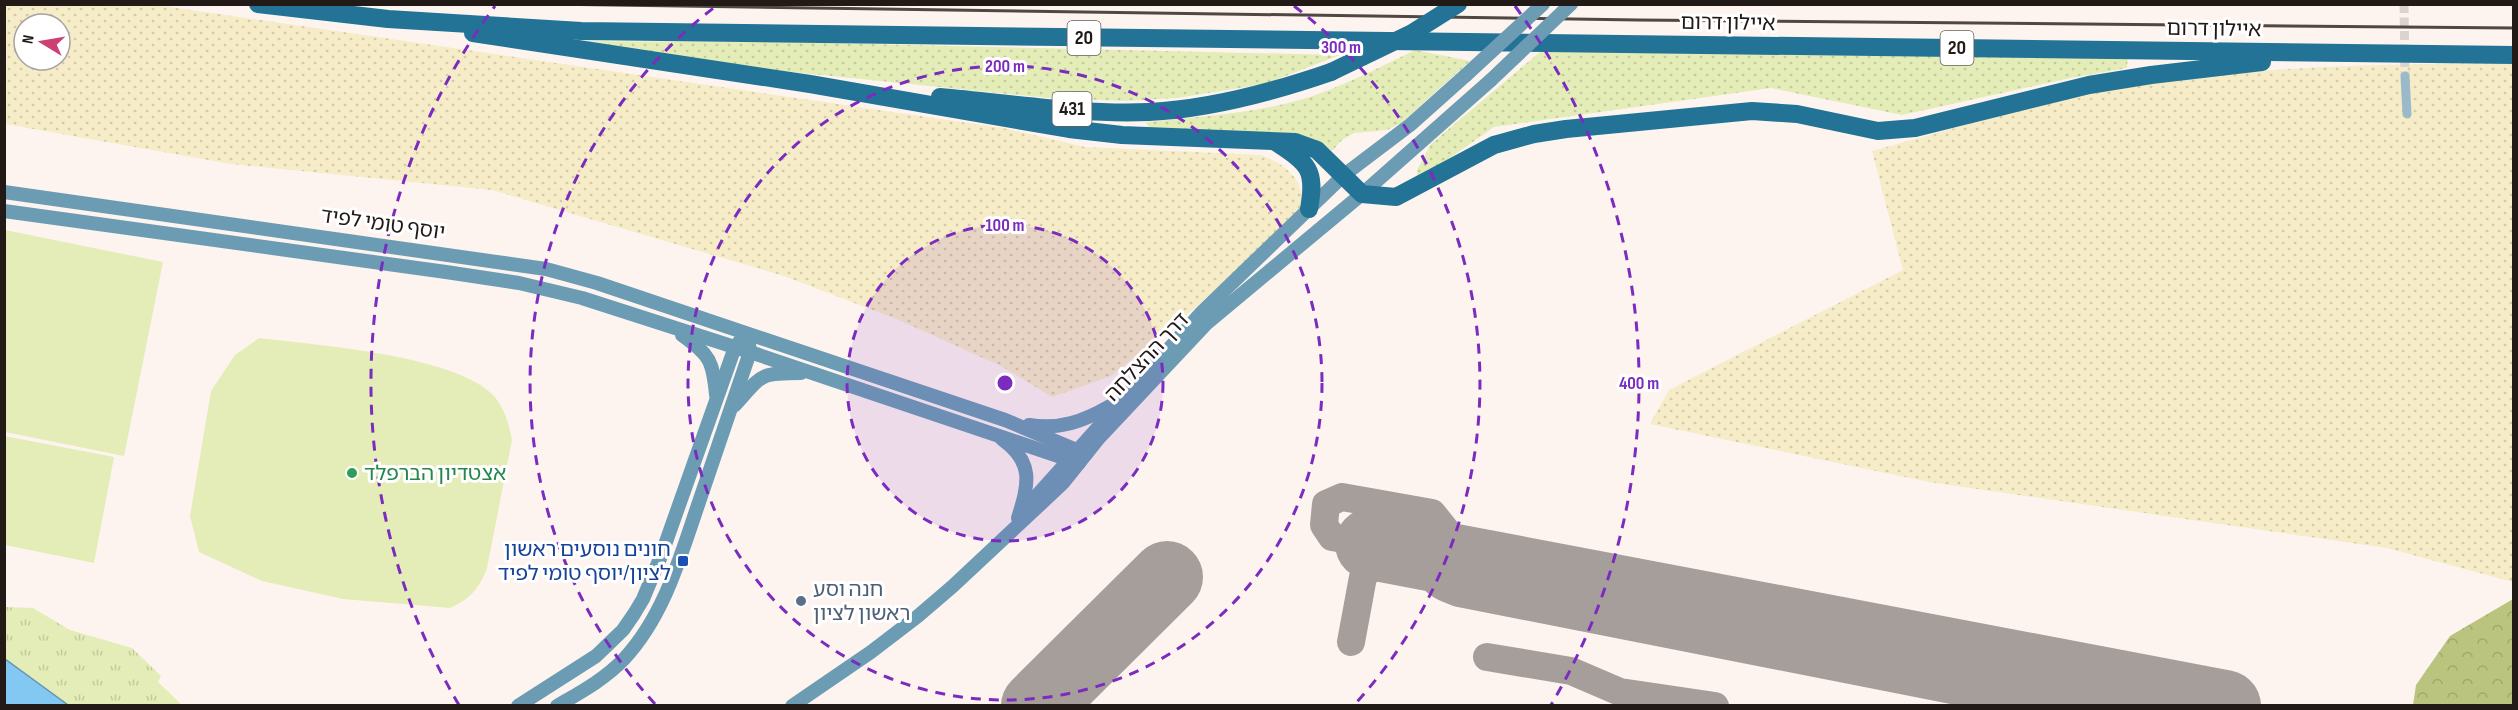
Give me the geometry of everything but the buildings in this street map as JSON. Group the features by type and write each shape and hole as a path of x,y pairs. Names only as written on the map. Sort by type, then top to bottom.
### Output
{"highway":[{"name":"איילון דרום","path":"258,4 388,19 581,31 2117,49 2514,56"},
{"name":"431","path":"810,84 1067,108 1150,112 1233,100 1331,72 1412,33 1458,4"},
{"path":"388,19 810,84 1090,132 1295,142 1317,150 1362,194 1396,197 1494,145 1534,134 1566,129 1752,111 1797,114 1878,131 1915,129 2054,93 2121,79 2339,54"},
{"path":"1275,142 1302,159 1313,184 1309,209"}],"street":[{"name":"דרך ההצלחה","path":"792,705 871,652 918,616 1063,483 1077,456 1123,399 1202,312 1344,175 1410,124 1543,4"},
{"name":"דרך ההצלחה","path":"977,563 1077,456 1207,323 1362,194 1491,80 1571,4"},
{"path":"2405,76 2407,114"},
{"name":"יוסף טומי לפיד","path":"4,192 546,269 597,283 1005,420"},
{"name":"יוסף טומי לפיד","path":"4,211 519,283 582,298 993,432 1077,456"},
{"path":"674,328 703,350 711,361 714,367 717,398"},
{"path":"518,705 596,657 634,614 654,575 735,347 748,333"},
{"path":"557,705 608,675 624,659 650,625 679,561 731,409 750,352 748,333"},
{"path":"731,409 762,376 771,373 814,373"},
{"path":"1005,420 1055,427 1077,423 1123,399"},
{"path":"1005,420 1077,456"},
{"path":"993,432 1012,446 1026,466 1026,491 1018,518"}],"green space":[{"path":"552,41 782,42 1340,55 1265,84 1177,98 1126,101 1049,98 642,57"},
{"path":"1415,50 1470,61 1401,123 1387,130 1354,133 1342,140 1332,151 1322,144 1150,130 1146,122 1240,112 1296,101 1341,85"},
{"path":"1540,52 2128,56 2127,68 1902,115 1771,88 1494,127 1417,181 1417,170 1431,144"},
{"path":"5,230 163,262 124,456 5,432"},
{"name":"אצטדיון הברפלד","path":"259,338 382,354 416,361 473,381 492,394 500,404 512,440 487,568 469,597 450,608 343,599 262,581 199,552 190,516 211,391 235,355"},
{"path":"4,436 114,457 94,563 5,545"},
{"path":"2513,599 2513,705 2413,705 2416,685 2450,636"},
{"path":"5,607 33,608 70,630 132,648 161,676 158,682 182,705 68,705 5,659"}],"sand":[{"path":"4,5 157,5 1003,128 1085,147 1261,155 1279,163 1293,175 1298,182 1302,200 1301,211 1196,307 1111,376 1052,397 1001,366 899,320 784,276 492,190 231,164 5,124"},
{"path":"2513,63 2513,582 2387,548 1929,482 1650,424 1669,390 1903,270 1872,151 2074,97 2183,79 2348,66"}],"water":[{"path":"5,659 68,705 5,705"}],"taxiway":[{"path":"1371,544 1332,537 1324,525 1326,504 1342,497 1432,513 1472,563"},
{"path":"1351,642 1363,577 1372,566 1385,561 1428,569 1436,582 1459,593 2033,706"},
{"path":"1487,657 1571,671 1620,692 1715,706"},
{"path":"2071,706 2078,678"}],"runway":[{"path":"1371,544 2225,706"},
{"path":"1037,706 1167,577"}],"tunnel":[{"path":"2404,4 2405,76"}],"railway":[{"path":"546,4 1638,20 2514,28"}],"place":[{"name":"אצטדיון הברפלד","path":"352,473"},
{"name":"חונים נוסעים ראשון לציון/יוסף טומי לפיד","path":"683,561"},
{"name":"חנה וסע ראשון לציון","path":"801,601"}]}
